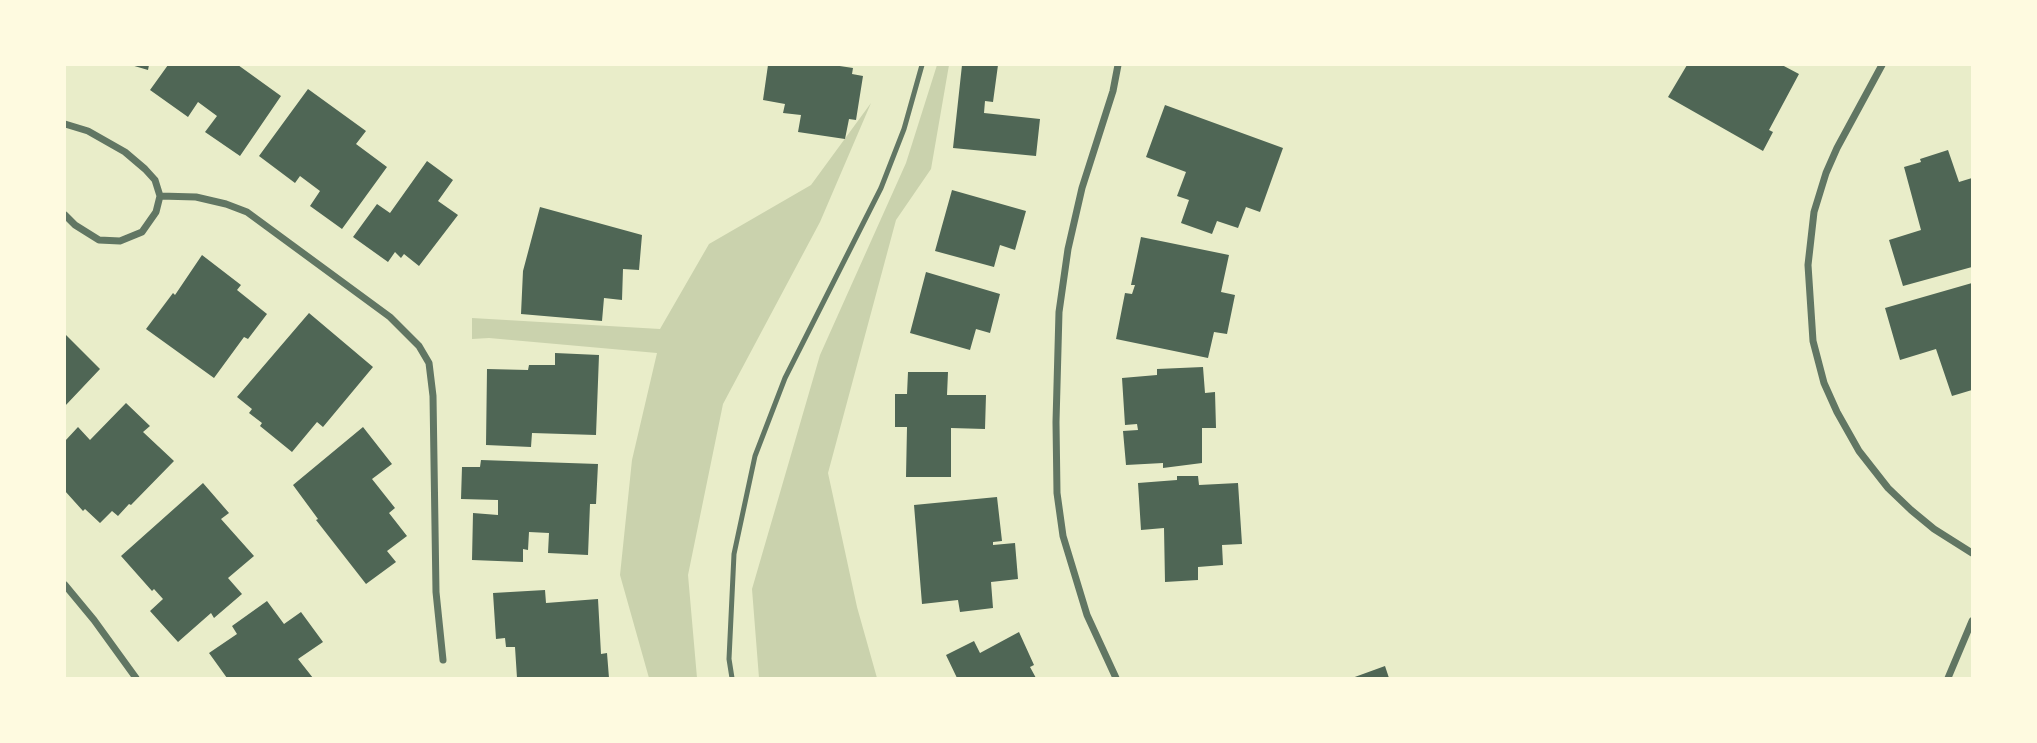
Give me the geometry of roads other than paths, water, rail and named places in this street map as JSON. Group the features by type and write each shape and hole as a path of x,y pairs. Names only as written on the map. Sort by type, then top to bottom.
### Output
{"street":[{"path":"1116,678 1087,615 1063,536 1056,493 1056,422 1059,312 1068,249 1082,188 1113,91 1118,65"},
{"path":"1882,65 1837,148 1814,212 1808,265 1813,341 1824,383 1859,451 1888,488 1911,510 1934,529 1972,553"},
{"path":"65,124 88,131 125,152 155,180 160,196 156,212 142,232 120,242 99,240 75,225 65,215"},
{"path":"160,196 196,197 247,212 390,317 419,346 429,363 433,396 436,592 443,660"},
{"path":"65,585 136,678"},
{"path":"1948,678 1972,621"}],"lane":[{"path":"732,678 729,659 734,554 755,456 785,378 881,188 904,128 922,65"}]}
